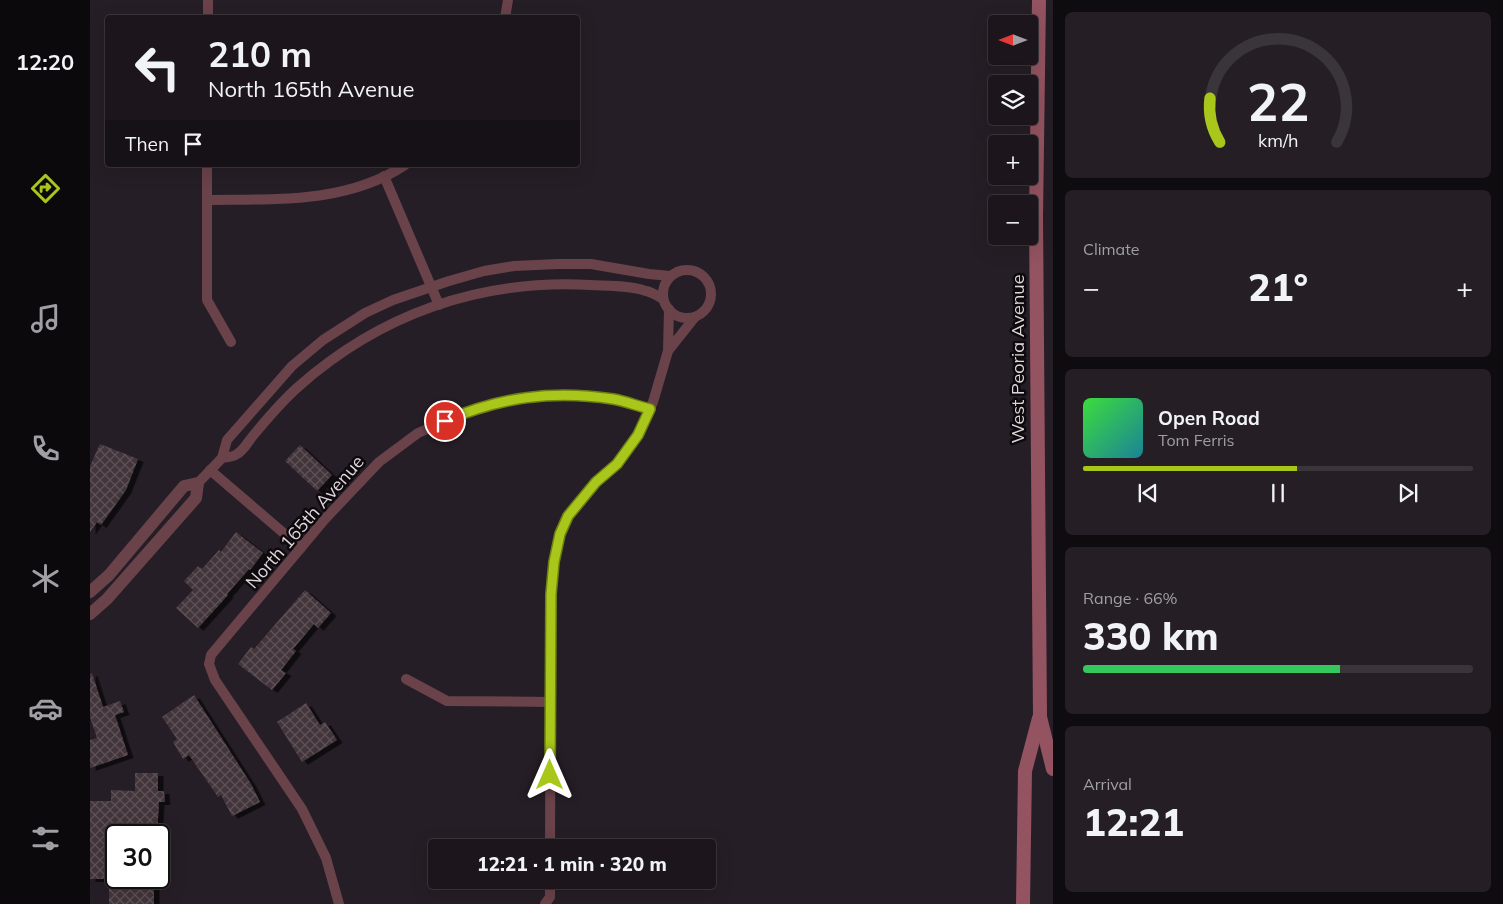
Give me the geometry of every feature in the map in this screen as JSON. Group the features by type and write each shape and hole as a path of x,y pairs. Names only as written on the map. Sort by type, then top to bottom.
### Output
{"main road":[{"name":"West Peoria Avenue","path":"1039,0 1036,217 1040,717 1053,769"},
{"name":"West Peoria Avenue","path":"1023,904 1026,771 1040,717"}],"street":[{"path":"208,0 208,15"},
{"path":"505,15 508,0"},
{"path":"207,167 206,300 231,342"},
{"path":"207,200 288,199 323,196 356,188 401,167"},
{"path":"384,176 439,305"},
{"path":"90,614 108,599 196,498 198,483 222,458 227,440 274,385 292,366 323,340 365,313 393,300 431,287 484,271 514,266 591,264 670,276"},
{"path":"663,299 665,283 676,272 691,269 699,272 710,283 712,291 708,307 695,317 668,351"},
{"path":"222,458 237,455 296,388 353,344 391,322 439,305 495,290 530,285 562,284 631,288 646,291 663,299 669,309 678,317 695,317"},
{"path":"550,839 551,594 554,562 560,534 568,516 596,482 617,464 638,435 650,409 668,351 669,309"},
{"name":"North 165th Avenue","path":"339,904 326,858 302,809 215,680 209,664 211,655 325,519 379,462 418,433 458,416 507,400 544,395 587,396 614,400 650,409"},
{"path":"210,470 301,548"},
{"path":"90,592 109,575 184,486 198,483"},
{"path":"406,679 447,701 551,702"},
{"path":"545,904 550,897 550,889"}],"building":[{"path":"100,444 138,459 126,490 101,525 97,522 90,532 90,466"},
{"path":"300,445 332,475 317,491 285,461"},
{"path":"236,532 263,553 198,628 176,608 193,590 184,581 198,566 202,569 219,550 221,552"},
{"path":"305,590 331,613 318,628 314,624 293,649 296,651 281,670 286,673 272,690 238,664 251,647 254,649"},
{"path":"92,673 103,707 120,701 124,712 115,715 128,755 90,768 90,740 97,738 90,717 90,674"},
{"path":"194,695 251,784 260,802 232,816 221,795 218,797 189,755 183,759 173,742 177,739 162,717"},
{"path":"306,703 320,725 325,722 337,740 302,762 277,722"},
{"path":"135,773 158,773 158,791 164,791 165,802 159,802 158,824 105,824 105,879 90,879 90,801 111,801 111,790 135,791"},
{"path":"109,889 154,889 154,904 109,904"}],"route":[{"path":"445,421 507,400 544,395 587,396 614,400 650,409 638,435 617,464 596,482 568,516 560,534 554,562 551,594 550,775"}]}
